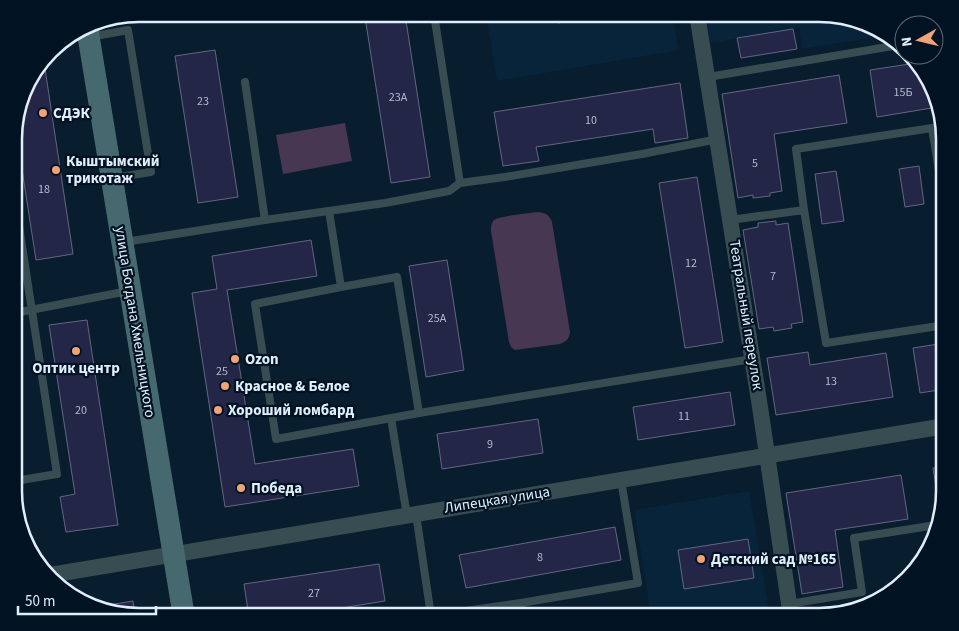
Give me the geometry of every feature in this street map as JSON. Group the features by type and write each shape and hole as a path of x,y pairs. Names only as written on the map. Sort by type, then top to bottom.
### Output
{"main road":[{"name":"улица Богдана Хмельницкого","path":"88,35 182,608"}],"street":[{"name":"Театральный переулок","path":"699,22 768,456 790,608"},
{"name":"Липецкая улица","path":"57,574 936,428"}],"lane":[{"path":"435,22 460,183"},
{"path":"96,32 128,30 150,172 111,178"},
{"path":"708,77 890,47"},
{"path":"245,82 265,220"},
{"path":"936,145 932,128 796,149 826,343 936,326"},
{"path":"122,242 385,203 449,191 460,183 642,154 718,139"},
{"path":"730,220 804,210"},
{"path":"329,211 341,287"},
{"path":"22,245 57,474 22,480"},
{"path":"418,413 397,277 255,304 276,439 418,413 752,359"},
{"path":"22,312 105,294 130,291"},
{"path":"391,418 411,515 426,608"},
{"path":"496,608 638,583 622,480"},
{"path":"798,608 862,592 854,538 931,526"},
{"path":"521,603 522,608"}],"shaded area":[{"path":"487,22 674,22 679,50 497,81"},
{"path":"706,22 819,22 850,26 875,37 802,49 799,28 710,43"},
{"path":"345,123 352,161 283,174 276,135"},
{"path":"539,212 547,215 552,222 570,332 567,339 560,344 515,350 509,342 491,226 494,220 497,219"},
{"name":"Детский сад №165","path":"749,491 768,608 650,608 634,510"}],"building":[{"path":"366,22 406,22 430,177 391,183"},
{"path":"793,29 797,49 741,58 737,38"},
{"path":"215,50 238,197 198,203 175,56"},
{"path":"909,65 921,81 932,108 877,117 870,70"},
{"path":"45,70 73,254 36,260 22,169 22,140 26,109 31,95"},
{"path":"839,75 847,123 774,134 782,191 770,193 770,196 753,198 753,195 738,198 722,94"},
{"path":"680,83 688,138 655,143 653,129 536,147 539,161 503,166 494,112"},
{"path":"919,166 924,204 905,207 899,169"},
{"path":"836,171 844,221 822,224 815,174"},
{"path":"697,177 723,342 685,348 659,183"},
{"path":"776,221 776,225 788,223 803,322 791,324 792,328 774,331 773,327 759,329 743,230 758,227 758,223"},
{"path":"311,240 317,276 227,290 255,464 353,449 359,486 225,507 192,293 217,289 212,256"},
{"path":"447,260 464,370 426,377 409,266"},
{"path":"87,320 118,525 66,532 60,497 75,494 49,325"},
{"path":"936,344 936,390 920,393 913,348"},
{"path":"808,352 810,365 886,353 893,397 776,415 767,358"},
{"path":"730,392 735,425 638,440 633,407"},
{"path":"538,419 543,453 442,469 437,434"},
{"path":"933,468 936,468 936,487"},
{"path":"901,475 908,519 835,530 843,587 802,594 786,493"},
{"path":"615,527 621,560 466,588 459,555"},
{"path":"748,539 754,578 684,589 678,550"},
{"path":"379,564 385,601 341,608 248,608 244,584"},
{"path":"133,601 134,608 124,607 109,605"}],"place":[{"name":"СДЭК","path":"43,113"},
{"name":"Кыштымский трикотаж","path":"56,170"},
{"name":"Оптик центр","path":"76,351"},
{"name":"Ozon","path":"235,359"},
{"name":"Красное & Белое","path":"225,386"},
{"name":"Хороший ломбард","path":"218,410"},
{"name":"Победа","path":"241,488"},
{"name":"Детский сад №165","path":"701,559"}]}
